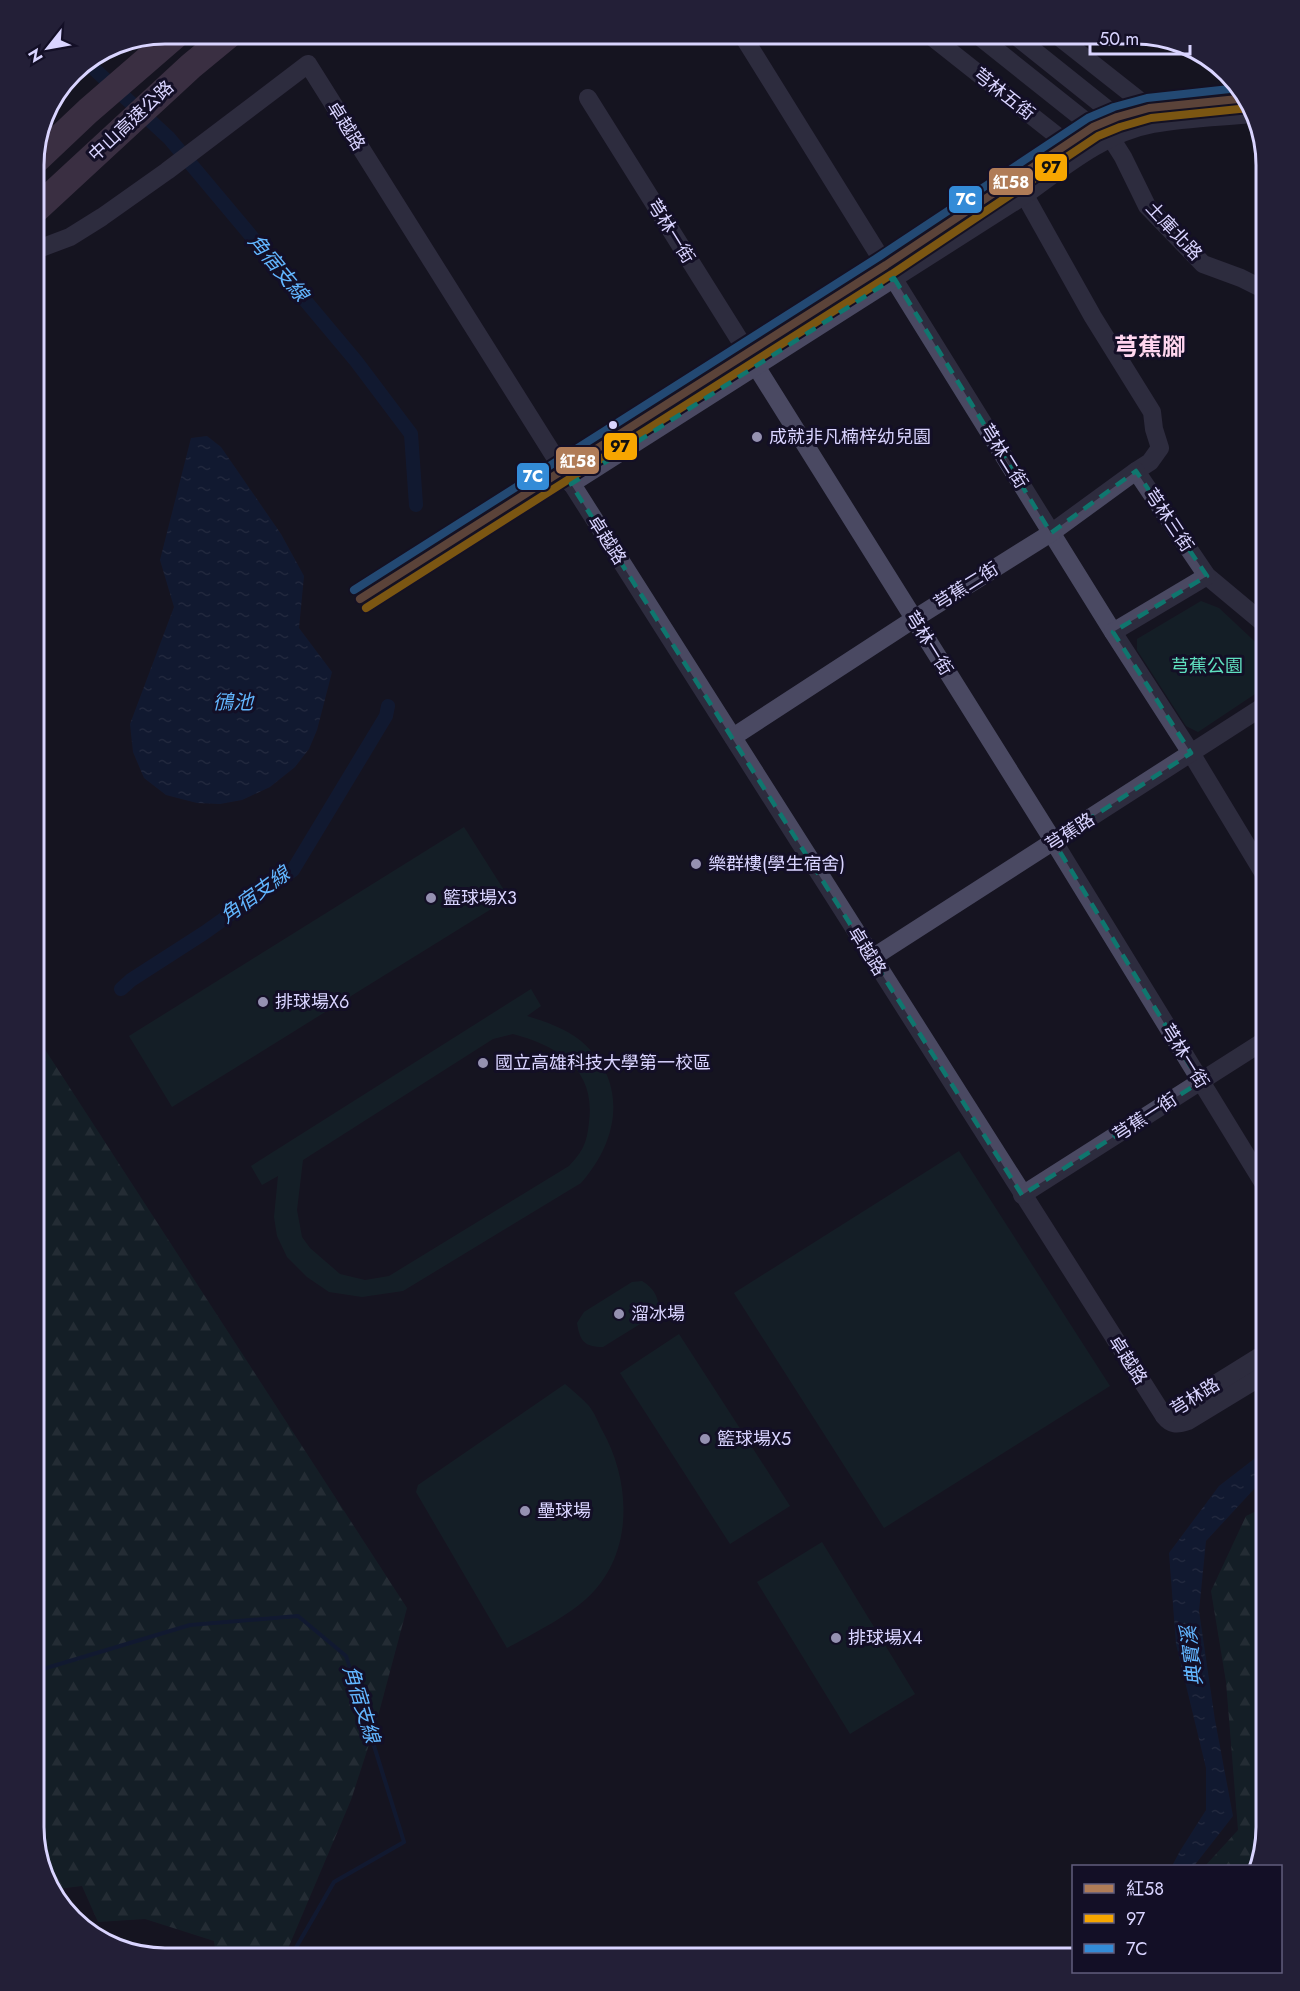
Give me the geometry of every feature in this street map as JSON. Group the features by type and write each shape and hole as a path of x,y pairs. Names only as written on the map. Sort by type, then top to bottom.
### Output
{"highway":[{"name":"中山高速公路","path":"45,151 165,44"},
{"name":"中山高速公路","path":"44,202 218,44"}],"street":[{"name":"芎林二街","path":"748,44 1256,861"},
{"name":"芎林五街","path":"941,44 1074,149"},
{"name":"土庫北路","path":"989,44 1111,138 1147,206 1203,264 1256,286"},
{"path":"1026,44 1117,117"},
{"path":"1067,44 1150,116"},
{"name":"卓越路","path":"44,247 70,237 102,217 167,171 308,64 567,477 1164,1416"},
{"name":"芎林一街","path":"588,98 1054,842 1256,1171"},
{"path":"1074,149 1111,138 1150,116 1237,100"},
{"path":"567,477 1021,188 1074,149 1094,127 1117,117 1245,114"},
{"path":"1111,138 1117,117"},
{"name":"芎林三街","path":"1021,188 1093,317 1152,412 1160,448 1150,462 1136,471 1207,576 1256,617"},
{"name":"芎蕉二街","path":"733,737 1051,533 1136,471"},
{"path":"1113,632 1207,576"},
{"name":"芎蕉路","path":"872,958 1256,711"},
{"name":"芎蕉一街","path":"1022,1195 1256,1046"},
{"name":"芎林路","path":"1256,1359 1164,1416 1175,1424 1188,1421 1256,1380"}],"highlighted area":[{"path":"894,278 1051,533 1136,471 1207,576 1113,632 1191,753 1054,842 1200,1082 1022,1195 571,484"}],"green space":[{"name":"芎蕉公園","path":"1201,601 1219,608 1256,643 1256,693 1198,732 1186,726 1137,650 1137,639"},
{"name":"排球場X6","path":"464,827 509,898 172,1107 129,1036"},
{"path":"531,989 541,1006 527,1016 562,1029 581,1041 596,1057 607,1074 612,1093 613,1111 604,1148 581,1183 403,1291 362,1297 329,1292 307,1277 287,1257 277,1236 274,1217 278,1176 262,1185 251,1166","holes":["513,1034 559,1053 580,1074 586,1088 590,1103 587,1136 584,1146 569,1166 389,1276 365,1280 340,1274 310,1248 302,1237 297,1210 303,1160 493,1039"]},
{"path":"44,1048 407,1608 377,1720 351,1800 289,1947 215,1947 214,1941 145,1919 98,1922 82,1886 60,1887 48,1858 44,1826"},
{"path":"959,1151 1110,1386 884,1528 734,1293"},
{"name":"溜冰場","path":"642,1281 652,1289 657,1298 659,1307 653,1316 603,1347 591,1346 584,1342 577,1323 584,1312 632,1282"},
{"name":"籃球場X5","path":"679,1334 790,1506 730,1544 620,1373"},
{"name":"壘球場","path":"565,1384 591,1408 612,1451 623,1495 620,1541 613,1562 602,1582 586,1599 559,1619 507,1648 416,1492 418,1485"},
{"path":"1256,1511 1255,1842 1250,1865 1206,1865 1238,1830 1226,1682 1211,1591 1246,1516"},
{"name":"排球場X4","path":"822,1542 915,1694 850,1734 757,1582"}],"water":[{"name":"鴴池","path":"207,436 221,447 281,534 304,576 299,628 332,672 317,730 309,749 295,767 270,787 242,800 220,804 197,803 166,795 144,778 133,752 130,724 174,607 160,560 191,438"},
{"name":"典寶溪","path":"1256,1457 1256,1487 1206,1541 1199,1611 1215,1720 1233,1816 1195,1865 1173,1865 1206,1810 1206,1768 1176,1644 1169,1553 1219,1486"}],"waterway":[{"name":"角宿支線","path":"93,68 169,138 356,361 411,434 416,505"},
{"name":"角宿支線","path":"121,989 293,870 386,716 388,706"},
{"name":"角宿支線","path":"44,1669 190,1625 298,1616 346,1656 404,1842 334,1882 296,1947"}],"transit line":[{"name":"7C","path":"354,590 880,256 1088,118 1114,107 1147,98 1229,89"},
{"name":"紅58","path":"360,599 886,265 1093,127 1149,108 1237,99"},
{"name":"97","path":"366,608 892,274 1098,136 1151,118 1242,109"}],"place":[{"name":"成就非凡楠梓幼兒園","path":"757,437"},
{"name":"樂群樓(學生宿舍)","path":"696,864"},
{"name":"籃球場X3","path":"431,898"},
{"name":"排球場X6","path":"263,1002"},
{"name":"國立高雄科技大學第一校區","path":"483,1063"},
{"name":"溜冰場","path":"619,1314"},
{"name":"籃球場X5","path":"705,1439"},
{"name":"壘球場","path":"525,1511"},
{"name":"排球場X4","path":"836,1638"}],"district":[{"name":"芎蕉腳","path":"1150,346"}]}
